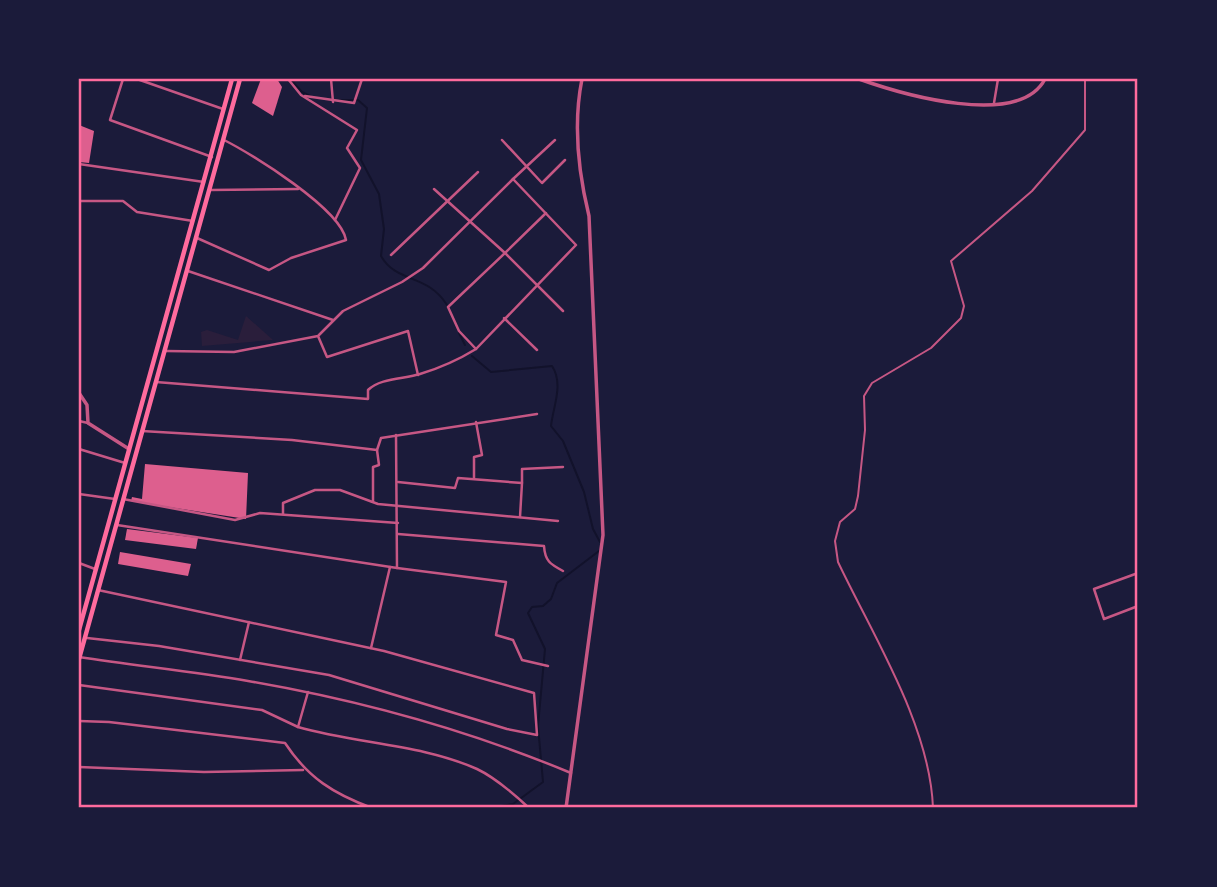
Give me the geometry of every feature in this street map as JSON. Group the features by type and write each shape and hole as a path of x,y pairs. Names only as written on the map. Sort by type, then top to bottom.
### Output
{"highway":[{"path":"79,630 81,611 112,510 232,79"},
{"path":"79,658 240,79"},
{"path":"112,510 119,511"}],"street":[{"path":"123,79 110,120 212,157"},
{"path":"137,79 224,109"},
{"path":"288,79 301,95 357,130 347,148 360,168 335,220"},
{"path":"331,79 333,102"},
{"path":"301,95 333,102 354,103 362,79"},
{"path":"566,808 603,535 589,216 583,191 577,131 582,79"},
{"path":"859,79 874,81 920,98 994,103 1023,100 1034,94 1045,79"},
{"path":"994,103 998,79"},
{"path":"197,238 269,270 290,258 346,240 344,231 335,220 300,189 250,153 223,140"},
{"path":"502,140 542,183 565,160"},
{"path":"166,351 234,352 318,336 343,310 413,275 555,140"},
{"path":"79,164 204,182"},
{"path":"391,256 478,172"},
{"path":"156,382 368,399 368,390 373,385 418,375 456,361 475,349 576,245 513,179"},
{"path":"210,190 300,189"},
{"path":"434,190 471,220 563,311"},
{"path":"79,201 123,201 137,212 194,221"},
{"path":"475,349 459,331 449,307 545,214"},
{"path":"79,219 79,230"},
{"path":"188,271 333,320"},
{"path":"504,318 537,350"},
{"path":"318,336 327,357 408,331 418,375"},
{"path":"79,393 87,405 88,423"},
{"path":"373,502 373,467 379,466 377,450 381,438 537,414"},
{"path":"79,421 88,423 129,449"},
{"path":"474,479 474,457 482,455 476,422"},
{"path":"142,431 292,440 377,450"},
{"path":"396,435 397,568"},
{"path":"79,449 125,463"},
{"path":"520,517 522,469 563,467"},
{"path":"398,482 455,488 458,478 522,483"},
{"path":"283,514 283,503 315,490 340,490 373,502 558,521"},
{"path":"79,494 115,499"},
{"path":"123,499 235,520 260,513 398,523"},
{"path":"116,525 506,583 496,635 513,640 522,660 548,666"},
{"path":"398,534 544,546 549,564 563,570"},
{"path":"79,563 95,569"},
{"path":"371,648 390,567"},
{"path":"1138,573 1094,589 1104,619 1138,606"},
{"path":"84,638 159,646 329,675 507,729 537,735 534,693 371,648 99,590"},
{"path":"240,660 249,621"},
{"path":"79,658 198,673 308,692 451,729 571,773"},
{"path":"79,685 262,710 298,727 330,736 432,753 477,769 529,808"},
{"path":"298,727 308,692"},
{"path":"79,721 109,722 285,743 304,770 322,783 372,808"},
{"path":"79,767 215,772 304,770"}],"lane":[{"path":"933,808 932,785 909,711 838,562 835,541 841,523 855,509 858,496 865,430 864,396 872,383 931,348 961,318 964,306 951,261 1032,191 1085,130 1085,79"}],"shaded area":[{"path":"246,316 273,340 202,346 201,332 207,330 238,340"}],"building":[{"path":"261,79 277,79 282,87 273,116 252,103"},
{"path":"79,125 94,131 89,163 79,162"},
{"path":"145,464 248,473 246,519 131,501 132,497 142,499"},
{"path":"127,529 198,538 196,549 125,540"},
{"path":"120,552 191,564 188,576 118,564"}],"waterway":[{"path":"290,79 302,92 310,96"},
{"path":"340,100 358,100 367,108 361,160 379,194 384,229 381,256 395,271 430,288 447,305"},
{"path":"459,333 465,345"},
{"path":"472,356 491,372 552,366 557,380 557,396 551,426 563,441 584,492 593,529 600,542"},
{"path":"490,808 513,804 543,782 538,726 545,649 528,613 532,607 543,606 551,599 557,583 599,551"}]}
